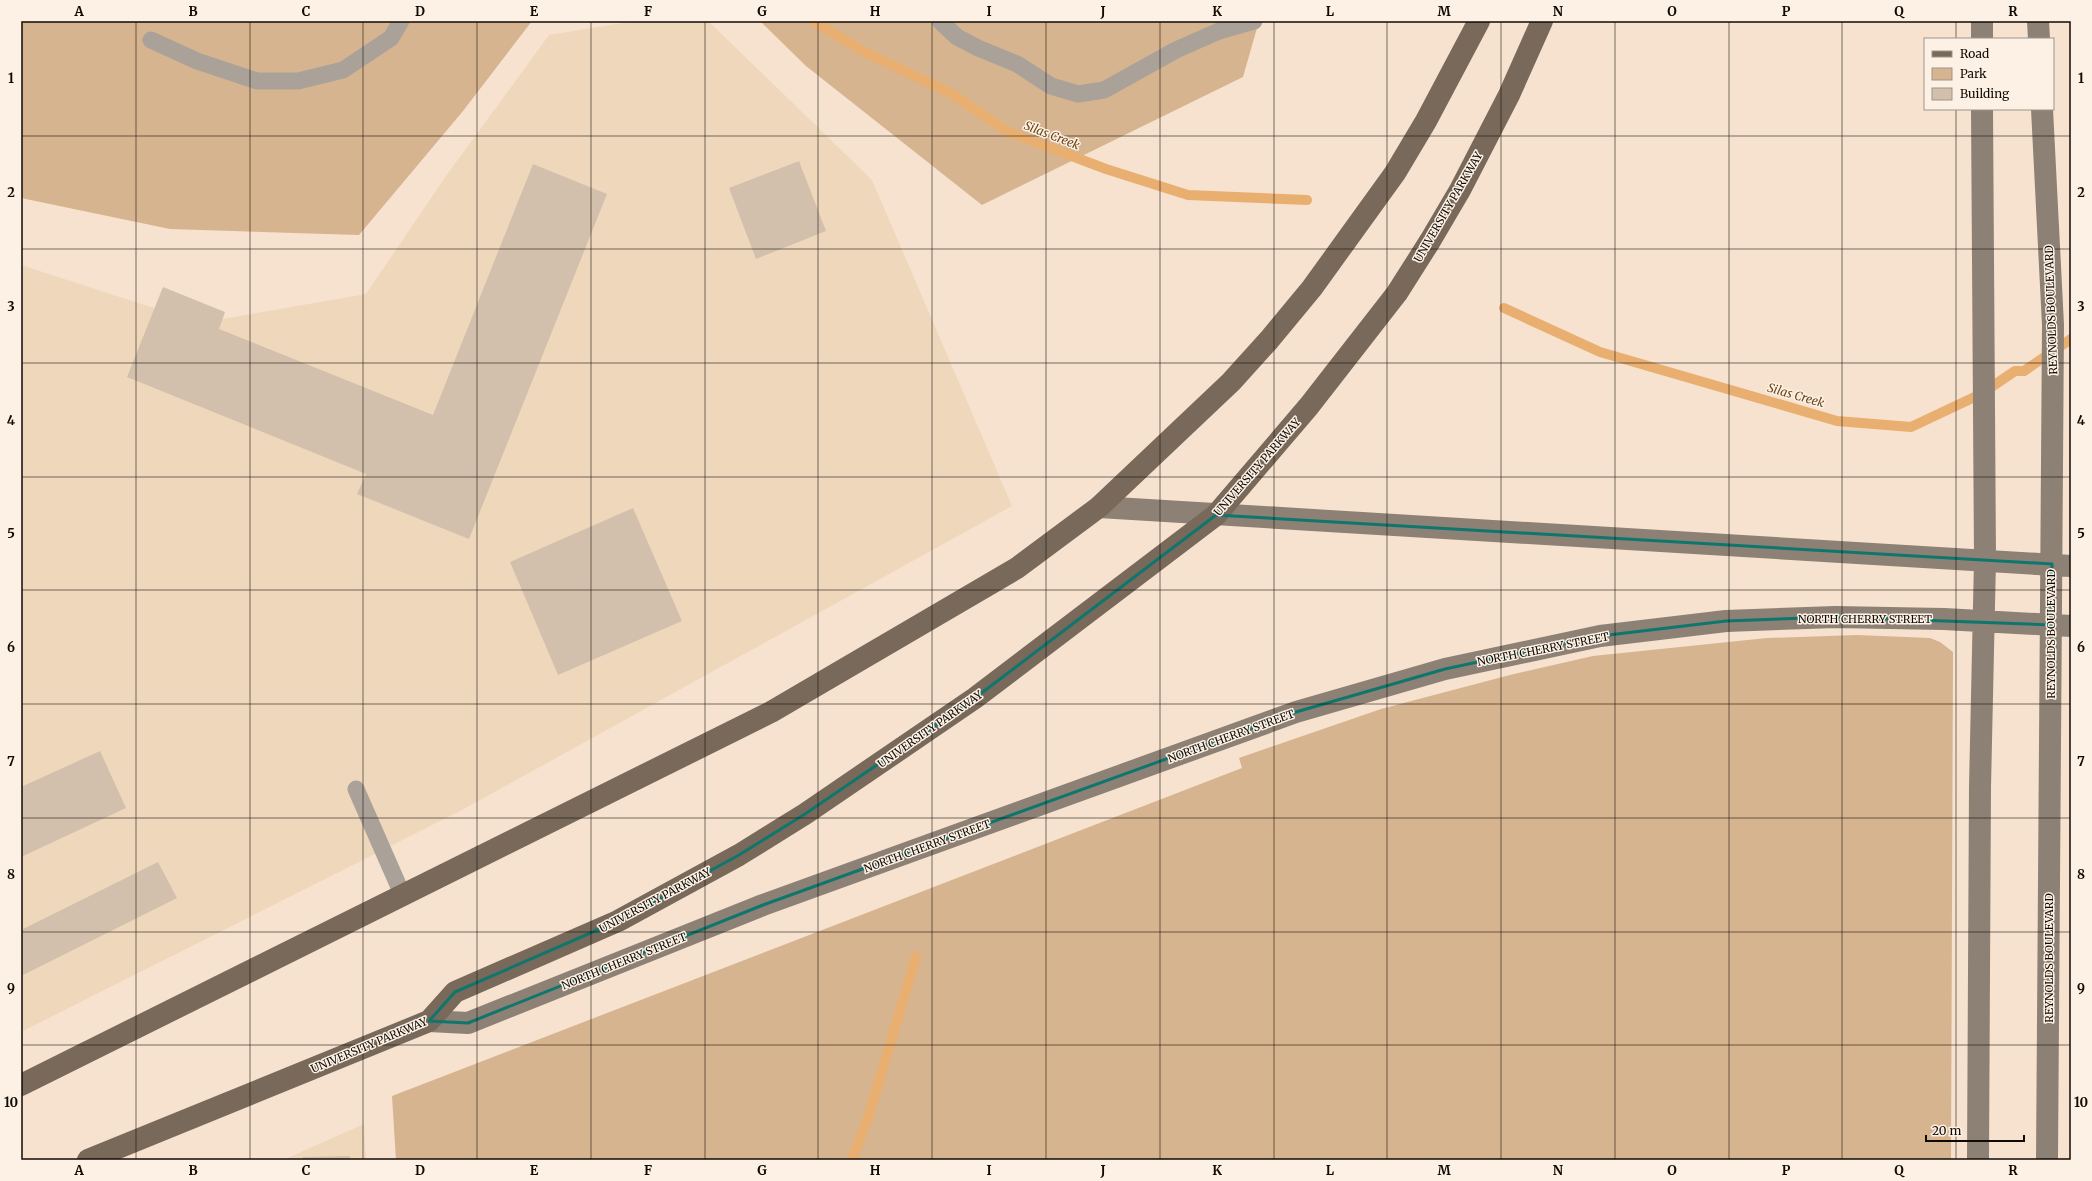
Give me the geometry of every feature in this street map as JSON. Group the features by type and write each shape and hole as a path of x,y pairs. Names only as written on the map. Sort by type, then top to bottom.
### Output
{"main road":[{"path":"21,1085 771,712 1017,568 1099,507 1231,382 1312,288 1395,173 1426,121 1479,21"},
{"name":"UNIVERSITY PARKWAY","path":"88,1160 429,1021 455,992 618,921 739,854 805,814 975,698 1216,515 1309,406 1397,293 1430,242 1460,190 1509,94 1542,21"},
{"path":"1982,21 1982,38"},
{"path":"2038,21 2039,38"},
{"path":"1978,1160 1983,622 1985,560 1982,110"},
{"name":"REYNOLDS BOULEVARD","path":"2042,110 2054,325 2061,565 2061,626 2047,1160"},
{"path":"1099,507 2061,565"},
{"name":"NORTH CHERRY STREET","path":"429,1021 468,1023 763,905 1296,712 1445,669 1600,636 1726,621 1835,617 2061,626"}],"lane":[{"path":"151,40 197,61 258,81 298,81 343,70 391,38 402,21"},
{"path":"940,21 957,37 978,48 1018,64 1051,86 1078,94 1104,90 1176,50 1219,31 1254,21"},
{"path":"356,790 403,896"}],"highlighted area":[{"path":"1216,515 2052,564 2051,625 1835,617 1726,621 1600,636 1445,669 1296,712 763,905 468,1023 429,1021 455,992 618,921 739,855 805,814 975,698"}],"shaded area":[{"path":"635,21 708,21 872,180 1012,506 462,810 21,1032 21,265 200,323 366,294 446,176 549,35"},
{"path":"364,1124 366,1160 283,1160"}],"green space":[{"path":"21,21 532,21 463,111 359,235 170,229 21,198"},
{"path":"760,21 1259,21 1243,77 982,205 806,66"},
{"path":"1857,635 1930,638 1940,642 1953,652 1951,1160 396,1160 392,1096 1242,768 1239,758 1381,709 1510,675 1593,656 1767,638"}],"building":[{"path":"799,161 826,231 756,259 729,188"},
{"path":"533,164 607,194 469,539 357,494 366,474 127,377 163,287 225,312 219,329 433,415"},
{"path":"633,508 682,621 558,675 510,562"},
{"path":"100,751 126,808 21,857 21,787"},
{"path":"158,862 177,898 21,976 21,930"},
{"path":"350,1156 350,1160 303,1160 303,1157"}],"waterway":[{"name":"Silas Creek","path":"813,21 861,50 952,94 1008,132 1106,169 1188,195 1307,200"},
{"name":"Silas Creek","path":"1504,308 1600,352 1837,421 1911,427 1981,394 2015,371 2024,371 2071,339"},
{"path":"852,1160 869,1115 916,957"}]}
